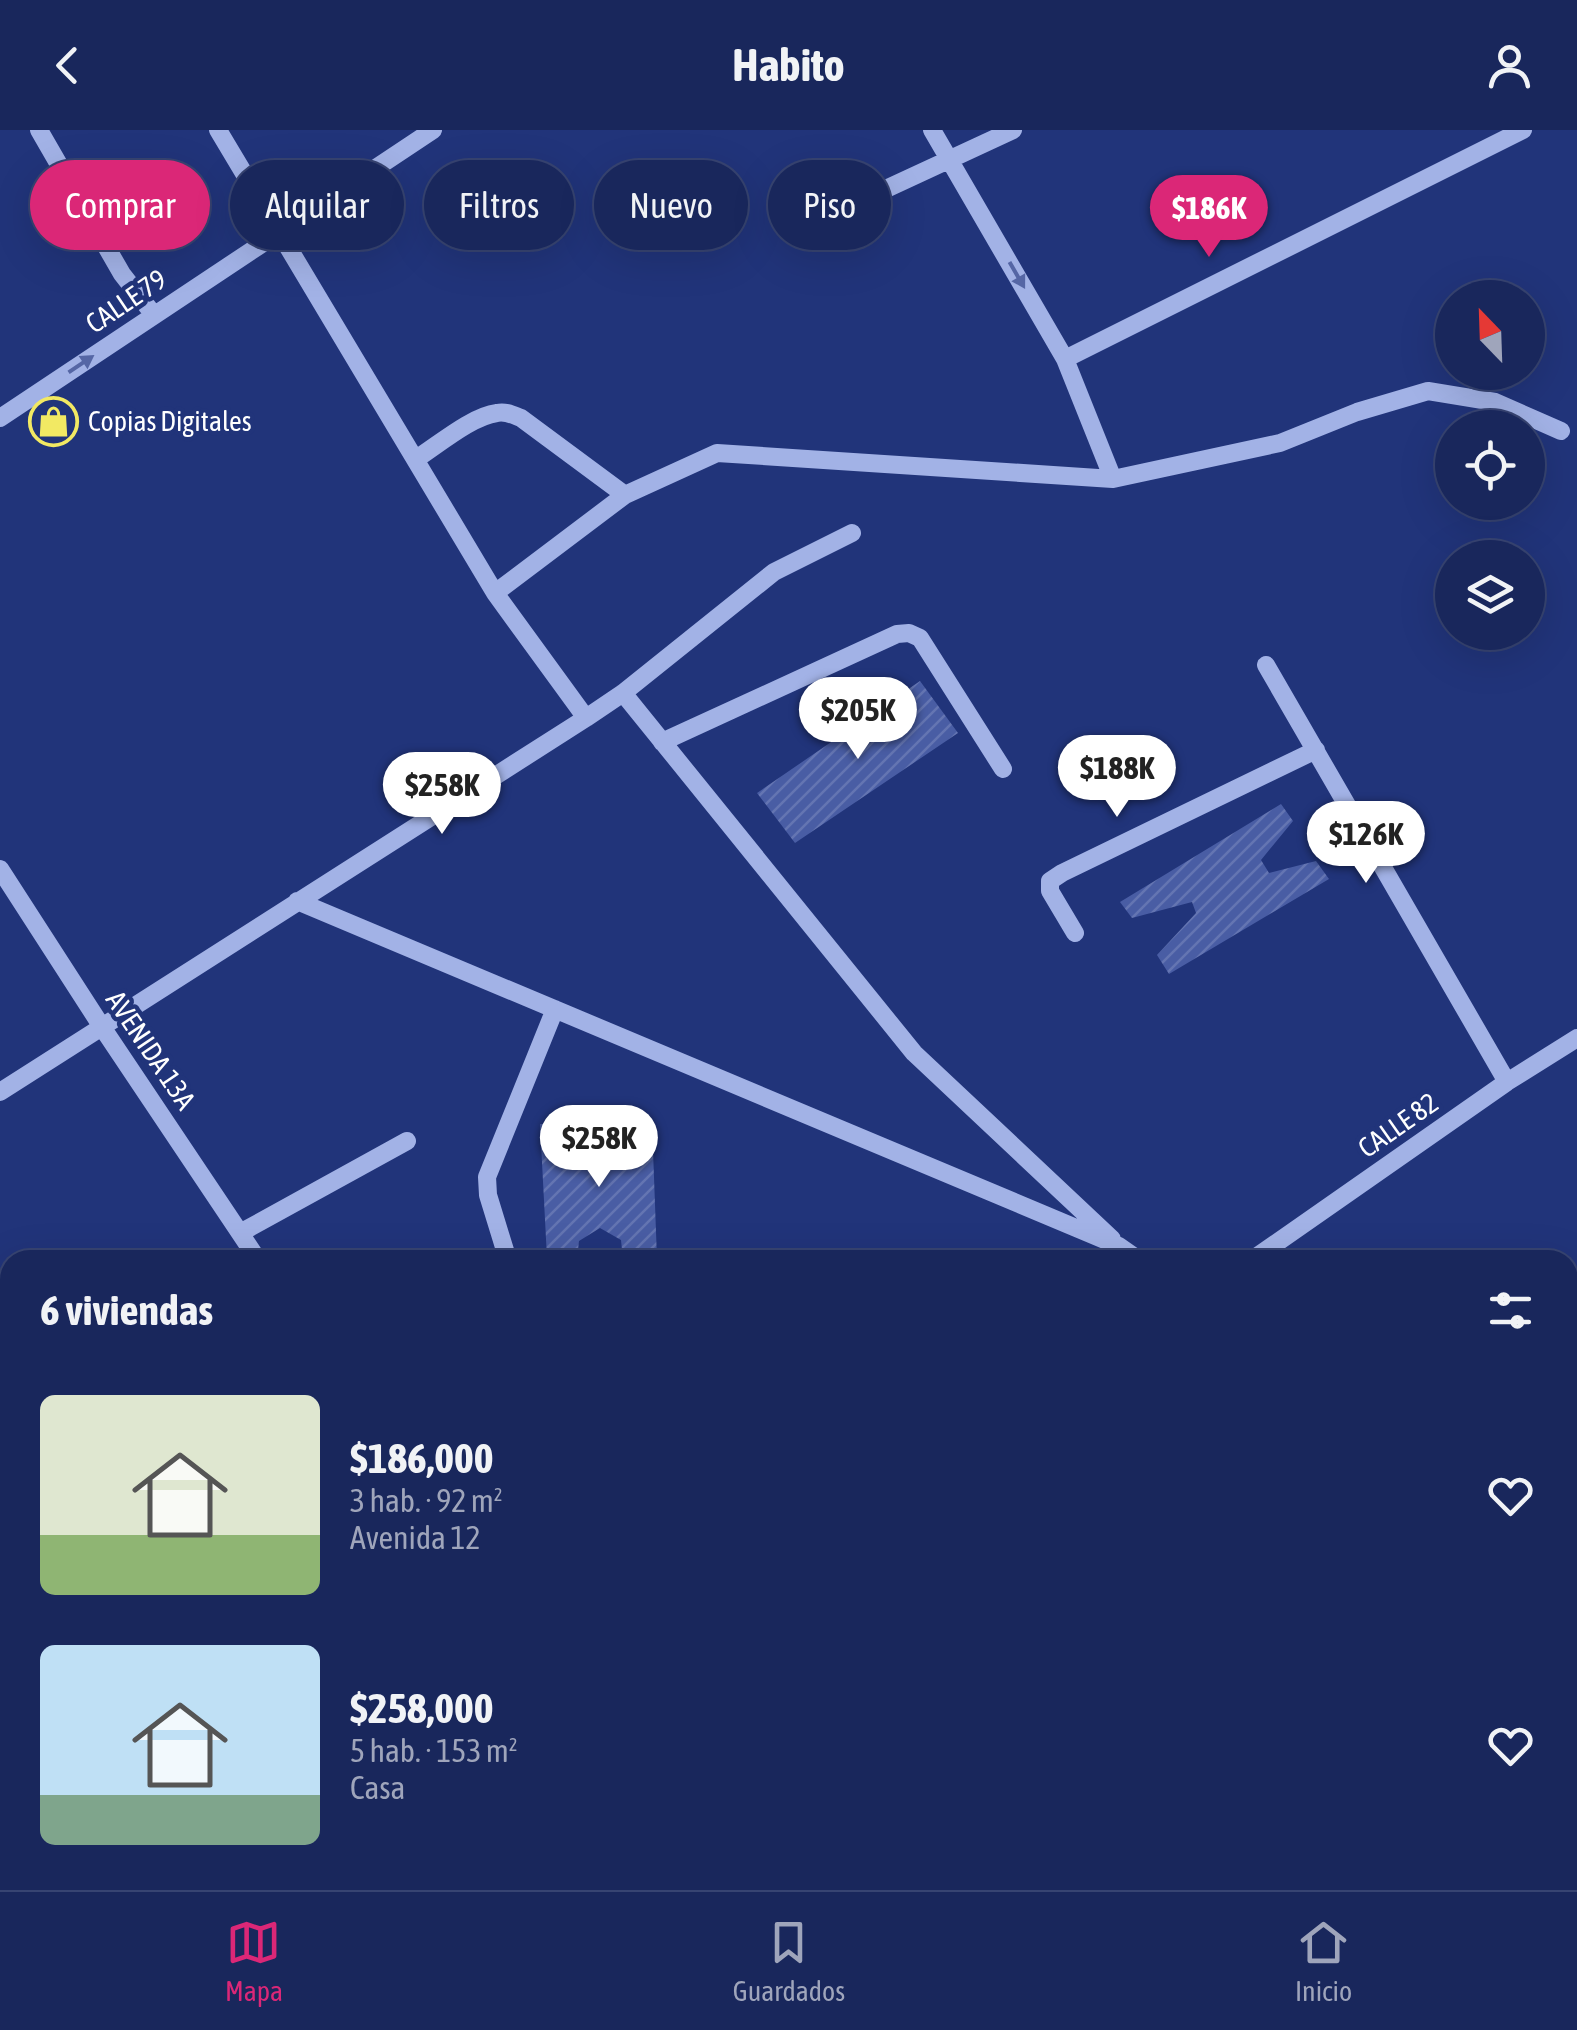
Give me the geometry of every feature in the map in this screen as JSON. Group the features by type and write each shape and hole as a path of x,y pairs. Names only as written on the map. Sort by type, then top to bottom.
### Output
{"street":[{"path":"40,130 122,274 154,315"},
{"path":"218,130 237,160"},
{"name":"CALLE 79","path":"388,160 433,130"},
{"path":"932,130 1065,359 1113,479"},
{"path":"891,186 1013,130"},
{"path":"1065,359 1523,130"},
{"name":"CALLE 79","path":"0,418 253,250"},
{"path":"292,250 495,593 586,718"},
{"path":"495,593 625,495 717,453 1113,479 1280,443 1357,412 1428,390 1494,402 1561,432"},
{"path":"416,460 476,420 504,412 521,418 625,495"},
{"path":"0,1092 586,718 774,572 852,532"},
{"path":"662,742 896,634 909,633 920,638 1002,770"},
{"path":"1266,665 1507,1082"},
{"path":"623,693 914,1053 1125,1250"},
{"path":"1075,933 1050,891 1050,882 1316,750"},
{"name":"AVENIDA 13A","path":"0,869 251,1250"},
{"path":"297,901 1119,1246"},
{"path":"505,1250 488,1195 488,1177 554,1009"},
{"name":"CALLE 82","path":"1266,1250 1507,1082 1577,1038"},
{"path":"240,1234 406,1142"}],"building":[{"path":"920,681 958,733 795,843 757,793"},
{"path":"1281,804 1293,821 1261,860 1269,873 1316,861 1329,879 1169,974 1157,955 1196,913 1192,902 1132,918 1120,902"},
{"path":"616,1122 652,1123 657,1250 622,1250 621,1240 600,1228 579,1241 578,1250 547,1250 540,1124 576,1123 576,1143 616,1143"}],"place":[{"name":"Copias Digitales","path":"53,421"}]}
